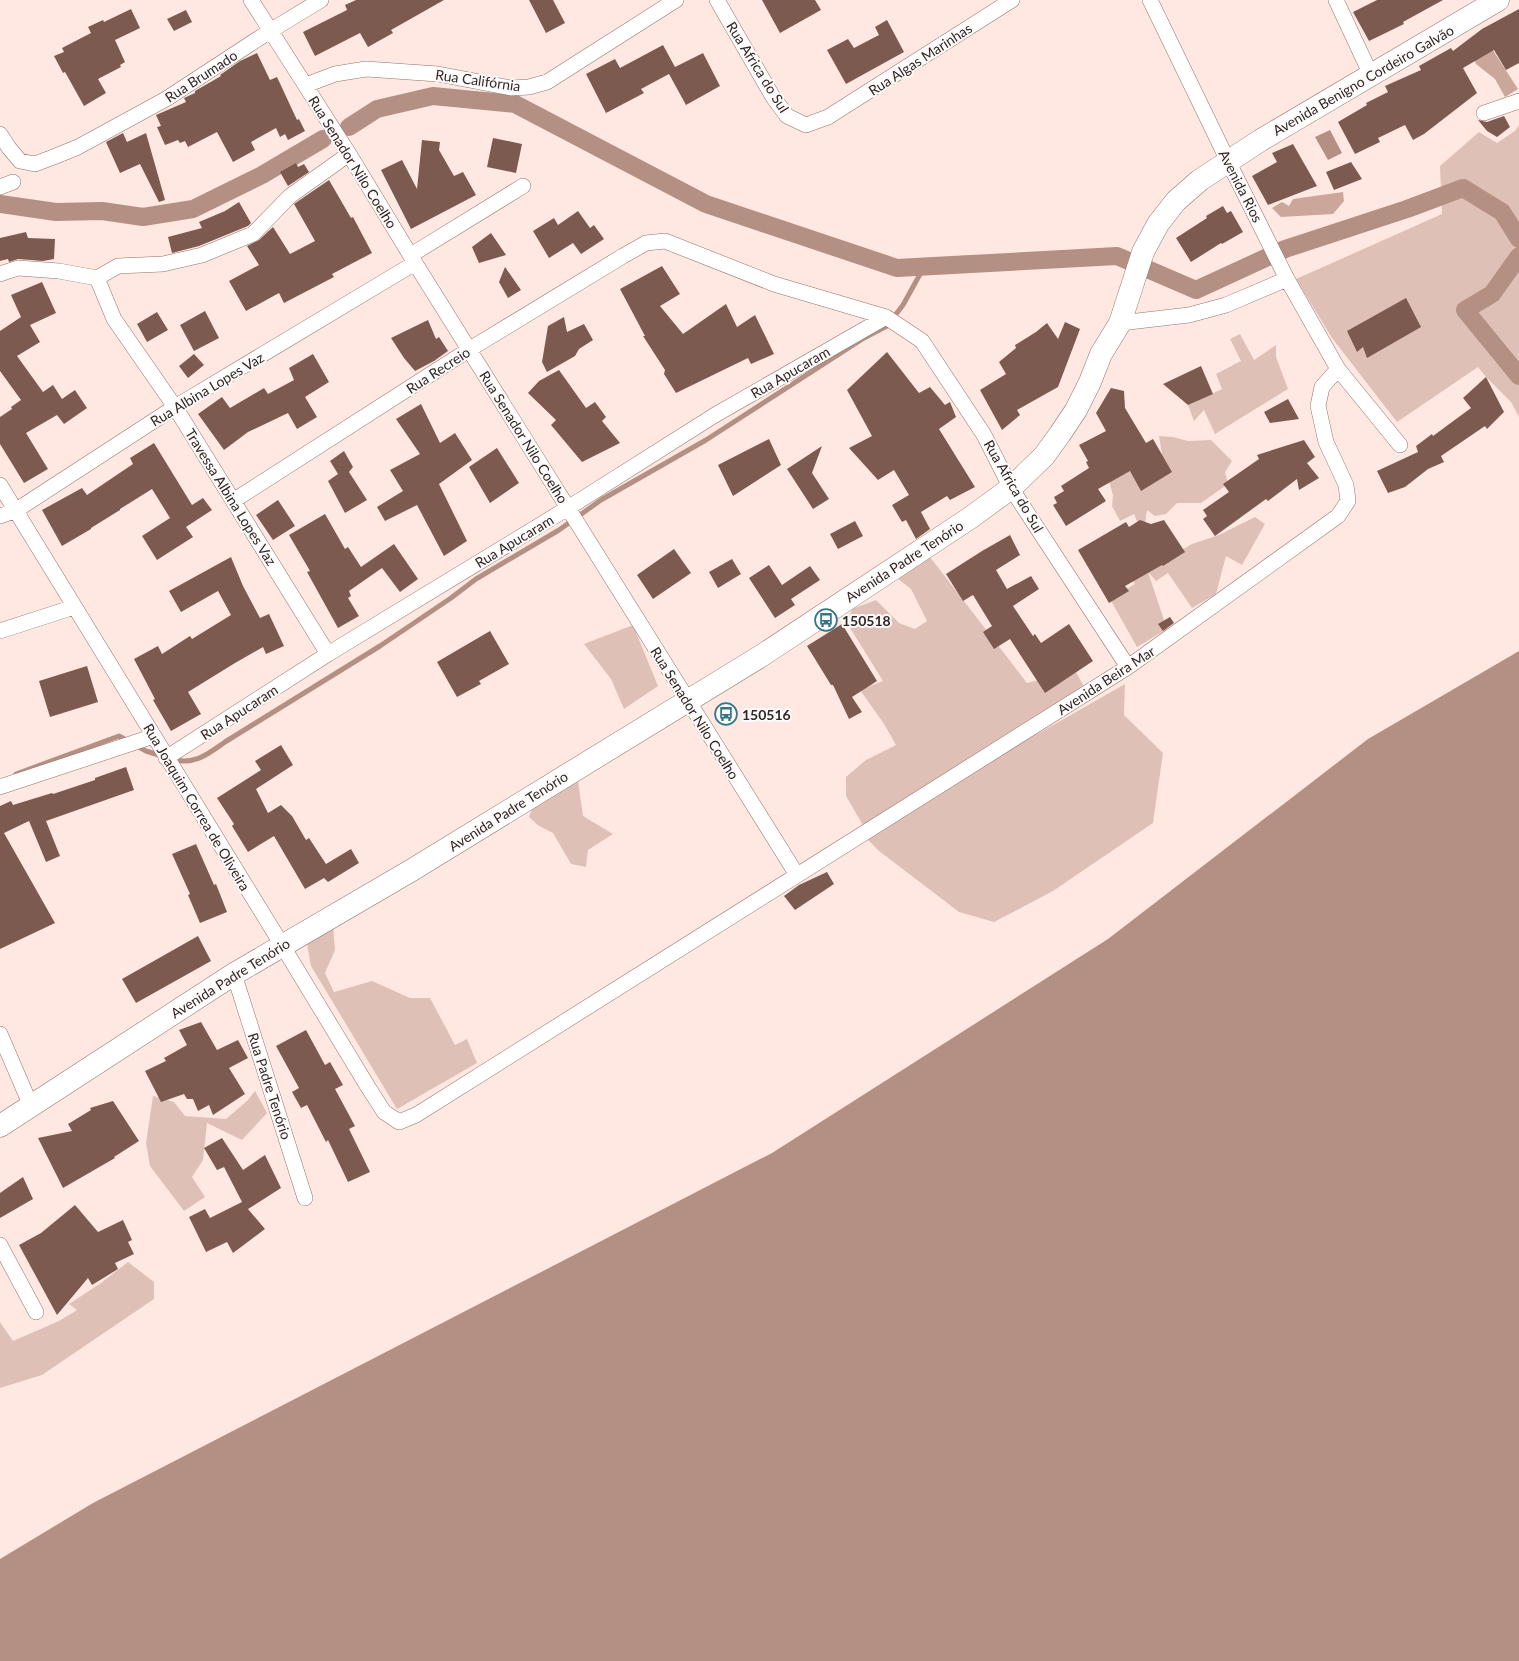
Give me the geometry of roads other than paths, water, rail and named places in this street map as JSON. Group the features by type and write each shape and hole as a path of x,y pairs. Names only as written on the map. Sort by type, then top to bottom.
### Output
{"main road":[{"name":"Avenida Benigno Cordeiro Galvão","path":"1120,323 1143,252 1154,230 1176,201 1200,180 1261,140 1498,0"},
{"name":"Avenida Padre Tenório","path":"0,1126 234,974 412,870 761,656 970,518 1011,488 1044,456 1060,434 1090,382 1101,354 1120,323"}],"street":[{"name":"Rua Senador Nilo Coelho","path":"251,0 350,154 413,259 687,701 797,875"},
{"name":"Rua Brumado","path":"0,134 20,162 35,164 78,147 166,99 270,31 321,0"},
{"name":"Rua Califórnia","path":"306,85 335,74 366,69 438,74 511,88 529,87 546,82 676,0"},
{"name":"Rua Africa do Sul","path":"717,0 773,97 787,116 806,125 828,117"},
{"name":"Rua Algas Marinhas","path":"828,117 1012,0"},
{"name":"Avenida Rios","path":"1150,0 1268,241 1338,369 1400,446"},
{"path":"1336,0 1371,75"},
{"path":"1484,113 1519,101"},
{"path":"0,274 18,268 59,271 97,278 118,266 163,264 202,255 253,234 290,196 350,154"},
{"name":"Rua Albina Lopes Vaz","path":"0,516 15,511 176,407 413,259 523,186"},
{"name":"Rua Africa do Sul","path":"646,243 665,241 774,284 886,317 922,341 984,435 1011,488 1128,668"},
{"name":"Rua Recreio","path":"233,502 470,349 646,243"},
{"path":"1120,323 1189,315 1226,305 1285,273"},
{"name":"Travessa Albina Lopes Vaz","path":"97,278 114,319 176,407 233,502 328,654"},
{"name":"Rua Apucaram","path":"166,758 328,654 568,508 715,415 886,317"},
{"name":"Avenida Beira Mar","path":"399,1122 416,1115 1128,668 1338,516 1348,501 1346,485 1326,442 1318,406 1322,387 1338,369"},
{"name":"Rua Joaquim Correa de Oliveira","path":"0,485 384,1112 399,1122"},
{"path":"0,631 74,607"},
{"path":"0,787 154,736"},
{"name":"Rua Padre Tenório","path":"234,974 305,1198"},
{"path":"0,1034 31,1106"},
{"path":"0,1245 36,1312"}],"waterway":[{"path":"349,127 377,109 433,96 515,104 706,204 897,268 1117,256 1196,290 1285,249 1407,209 1463,188 1502,212 1519,239"},
{"path":"0,204 56,212 102,211 143,217 193,209 262,175 323,139"},
{"path":"1519,256 1492,294 1465,310 1519,376"},
{"path":"172,759 187,761 200,758 207,754 380,646 451,598 476,579 559,530 601,500 706,440 864,338 887,326 903,305 924,267"},
{"path":"16,774 119,736 128,741"},
{"path":"137,746 146,751 162,756"}],"place":[{"name":"150518","path":"826,620"},
{"name":"150516","path":"726,714"}]}
